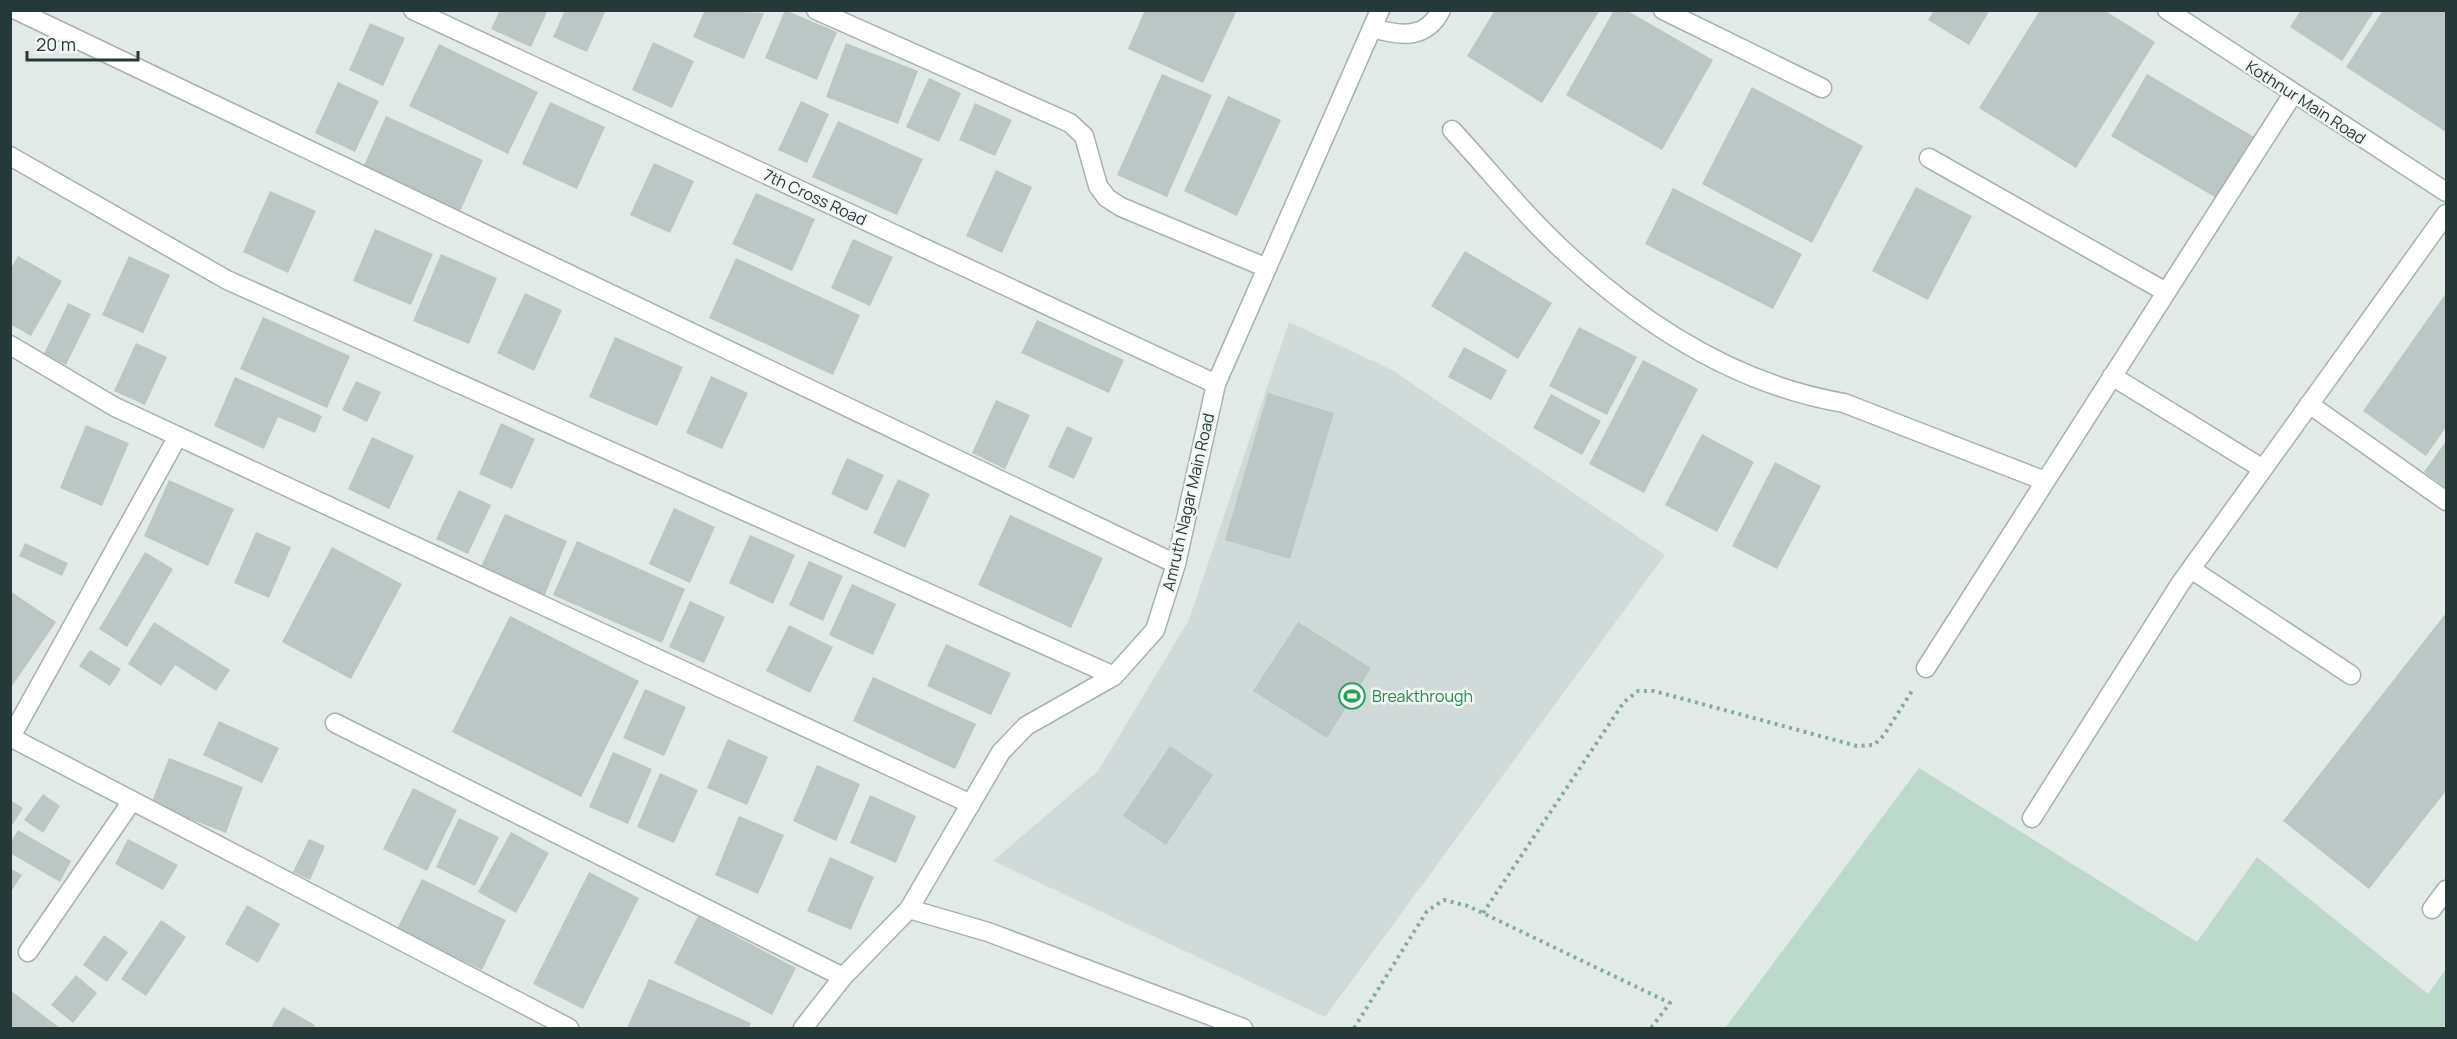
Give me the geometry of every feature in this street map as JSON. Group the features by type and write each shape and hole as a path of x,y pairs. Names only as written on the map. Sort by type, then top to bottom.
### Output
{"street":[{"path":"16,10 1176,564"},
{"name":"7th Cross Road","path":"413,10 1216,384"},
{"path":"816,10 1070,123 1084,136 1098,186 1107,198 1121,207 1267,268"},
{"name":"Amruth Nagar Main Road","path":"803,1029 843,977 909,909 1001,752 1026,726 1114,676 1155,630 1176,564 1216,384 1380,10"},
{"path":"1372,28 1400,36 1420,33 1437,20 1441,10"},
{"path":"1663,10 1822,88"},
{"name":"Kothnur Main Road","path":"2167,10 2446,192"},
{"path":"1926,668 2293,93"},
{"path":"1452,130 1565,253 1629,308 1690,346 1758,381 1814,398 1844,403 2045,481"},
{"path":"10,156 227,280 1114,676"},
{"path":"1929,158 2166,292"},
{"path":"2032,818 2191,569 2446,214"},
{"path":"10,345 115,407 971,804"},
{"path":"2112,376 2263,469"},
{"path":"2309,404 2446,501"},
{"path":"178,436 11,737 569,1029"},
{"path":"2191,569 2351,675"},
{"path":"335,723 843,977"},
{"path":"28,952 132,801"},
{"path":"2432,909 2446,890"},
{"path":"909,909 988,932 1243,1029"}],"path":[{"path":"1483,913 1624,702 1638,692 1654,691 1857,746 1874,745 1884,735 1926,668"},
{"path":"1354,1029 1427,911 1444,900 1483,913 1670,1003 1651,1029"}],"shaded area":[{"name":"Breakthrough","path":"1289,322 1392,370 1665,555 1325,1017 993,861 1098,771 1189,620"}],"green space":[{"path":"1919,768 2197,942 2257,857 2428,994 2446,969 2446,1028 1725,1028"}],"building":[{"path":"500,10 548,10 531,47 491,29"},
{"path":"565,10 606,10 587,52 553,37"},
{"path":"705,10 764,13 744,59 693,37"},
{"path":"785,10 837,32 817,80 765,58"},
{"path":"1145,10 1237,10 1203,83 1128,49"},
{"path":"1495,10 1600,10 1542,103 1467,56"},
{"path":"1614,10 1626,10 1713,60 1662,150 1566,95"},
{"path":"1934,10 1990,10 1969,45 1928,20"},
{"path":"2040,10 2104,10 2155,42 2076,168 1979,108"},
{"path":"2301,10 2375,10 2342,61 2290,27"},
{"path":"2383,10 2446,10 2446,132 2346,67"},
{"path":"370,23 405,38 383,86 349,70"},
{"path":"653,42 694,61 672,108 632,90"},
{"path":"846,43 918,71 898,124 826,97"},
{"path":"439,44 538,92 508,154 409,106"},
{"path":"1162,74 1212,95 1167,197 1117,175"},
{"path":"2147,74 2254,137 2218,199 2111,136"},
{"path":"929,78 961,93 939,142 906,127"},
{"path":"338,82 379,101 355,152 315,133"},
{"path":"1752,87 1863,146 1812,243 1702,184"},
{"path":"1228,96 1281,120 1237,216 1184,191"},
{"path":"801,101 829,114 807,163 778,150"},
{"path":"550,102 605,127 577,189 522,164"},
{"path":"975,103 1012,120 995,156 959,140"},
{"path":"386,116 483,160 458,216 361,172"},
{"path":"838,121 923,159 897,215 812,177"},
{"path":"654,163 694,181 670,233 630,215"},
{"path":"996,170 1032,187 1002,253 966,236"},
{"path":"1916,187 1972,216 1928,300 1872,271"},
{"path":"1673,188 1802,254 1773,309 1645,244"},
{"path":"270,191 316,211 288,273 243,252"},
{"path":"756,193 815,219 792,271 732,244"},
{"path":"375,229 433,254 411,305 353,281"},
{"path":"853,239 893,257 870,306 831,288"},
{"path":"1465,251 1552,303 1518,359 1431,306"},
{"path":"441,254 497,278 469,344 413,321"},
{"path":"18,256 62,281 31,336 10,324 10,270"},
{"path":"129,256 170,275 143,333 102,315"},
{"path":"736,258 860,315 833,375 709,318"},
{"path":"525,293 562,310 534,371 497,353"},
{"path":"2446,293 2446,427 2426,456 2363,411"},
{"path":"68,303 91,314 66,365 44,354"},
{"path":"263,317 350,356 327,408 240,369"},
{"path":"1037,320 1124,360 1109,393 1021,353"},
{"path":"1579,327 1637,357 1607,415 1549,386"},
{"path":"615,337 683,367 657,426 589,397"},
{"path":"136,343 167,357 145,405 114,391"},
{"path":"1464,347 1507,370 1491,400 1448,377"},
{"path":"1643,360 1698,389 1644,493 1589,464"},
{"path":"711,376 748,393 722,449 686,433"},
{"path":"235,377 322,416 315,433 278,417 264,449 214,426"},
{"path":"356,381 381,392 367,422 342,410"},
{"path":"1268,393 1334,413 1290,559 1225,540"},
{"path":"1551,394 1601,421 1582,455 1533,428"},
{"path":"996,400 1030,415 1005,469 972,453"},
{"path":"501,423 535,439 512,489 479,474"},
{"path":"86,425 129,443 102,506 60,488"},
{"path":"1067,426 1093,438 1074,479 1048,467"},
{"path":"1702,434 1754,462 1717,532 1665,505"},
{"path":"372,437 414,456 389,509 348,489"},
{"path":"2446,441 2446,488 2424,472"},
{"path":"847,458 884,475 867,511 831,494"},
{"path":"1775,462 1821,486 1777,569 1732,546"},
{"path":"898,479 930,494 905,548 873,533"},
{"path":"169,480 234,509 208,566 144,536"},
{"path":"459,490 491,505 468,554 436,539"},
{"path":"674,508 715,527 690,583 649,564"},
{"path":"505,514 567,541 544,597 480,569"},
{"path":"1010,515 1103,558 1071,628 978,585"},
{"path":"256,532 291,547 269,598 234,583"},
{"path":"750,535 795,555 773,604 729,583"},
{"path":"577,541 685,589 662,643 553,595"},
{"path":"25,543 68,563 62,576 19,556"},
{"path":"332,547 402,584 351,679 282,642"},
{"path":"145,552 173,569 127,647 99,629"},
{"path":"809,561 843,576 823,621 789,605"},
{"path":"852,584 896,604 873,655 829,635"},
{"path":"10,591 56,622 10,689"},
{"path":"690,601 725,617 704,663 669,647"},
{"path":"2446,613 2446,791 2369,889 2283,821"},
{"path":"510,616 639,681 581,797 452,732"},
{"path":"154,622 230,670 216,691 175,665 161,686 128,664"},
{"path":"1298,622 1371,668 1327,738 1253,691"},
{"path":"789,625 833,647 810,693 766,671"},
{"path":"946,644 1011,673 991,715 927,686"},
{"path":"90,650 121,669 110,686 79,666"},
{"path":"873,677 976,724 955,769 853,721"},
{"path":"645,689 686,707 664,756 623,738"},
{"path":"219,721 279,748 262,783 203,755"},
{"path":"728,739 768,757 747,805 707,788"},
{"path":"1170,746 1213,775 1166,845 1123,816"},
{"path":"613,752 652,769 628,824 589,807"},
{"path":"169,758 243,787 226,833 151,804"},
{"path":"817,765 860,784 836,841 793,821"},
{"path":"660,773 698,790 674,843 637,827"},
{"path":"413,788 457,810 427,871 383,849"},
{"path":"43,794 60,806 43,833 24,820"},
{"path":"870,795 916,816 896,863 850,843"},
{"path":"10,800 23,808 13,824 10,822"},
{"path":"739,816 784,835 758,894 715,875"},
{"path":"459,818 499,837 475,886 436,867"},
{"path":"18,830 71,861 60,882 10,853 10,843"},
{"path":"511,832 549,853 516,913 478,892"},
{"path":"128,839 178,865 163,890 115,864"},
{"path":"309,839 325,846 310,880 293,872"},
{"path":"830,857 874,877 851,930 807,911"},
{"path":"10,868 22,875 10,893"},
{"path":"589,872 639,898 583,1009 533,984"},
{"path":"422,879 506,920 482,970 397,929"},
{"path":"247,905 280,924 258,963 225,944"},
{"path":"698,916 796,968 772,1015 674,963"},
{"path":"161,920 186,937 146,996 121,979"},
{"path":"104,935 128,952 107,982 83,965"},
{"path":"76,975 97,993 73,1023 51,1005"},
{"path":"649,979 751,1023 749,1028 627,1028"},
{"path":"10,990 60,1028 10,1028"},
{"path":"283,1007 315,1025 313,1028 271,1028"}],"place":[{"name":"Breakthrough","path":"1352,696"}]}
